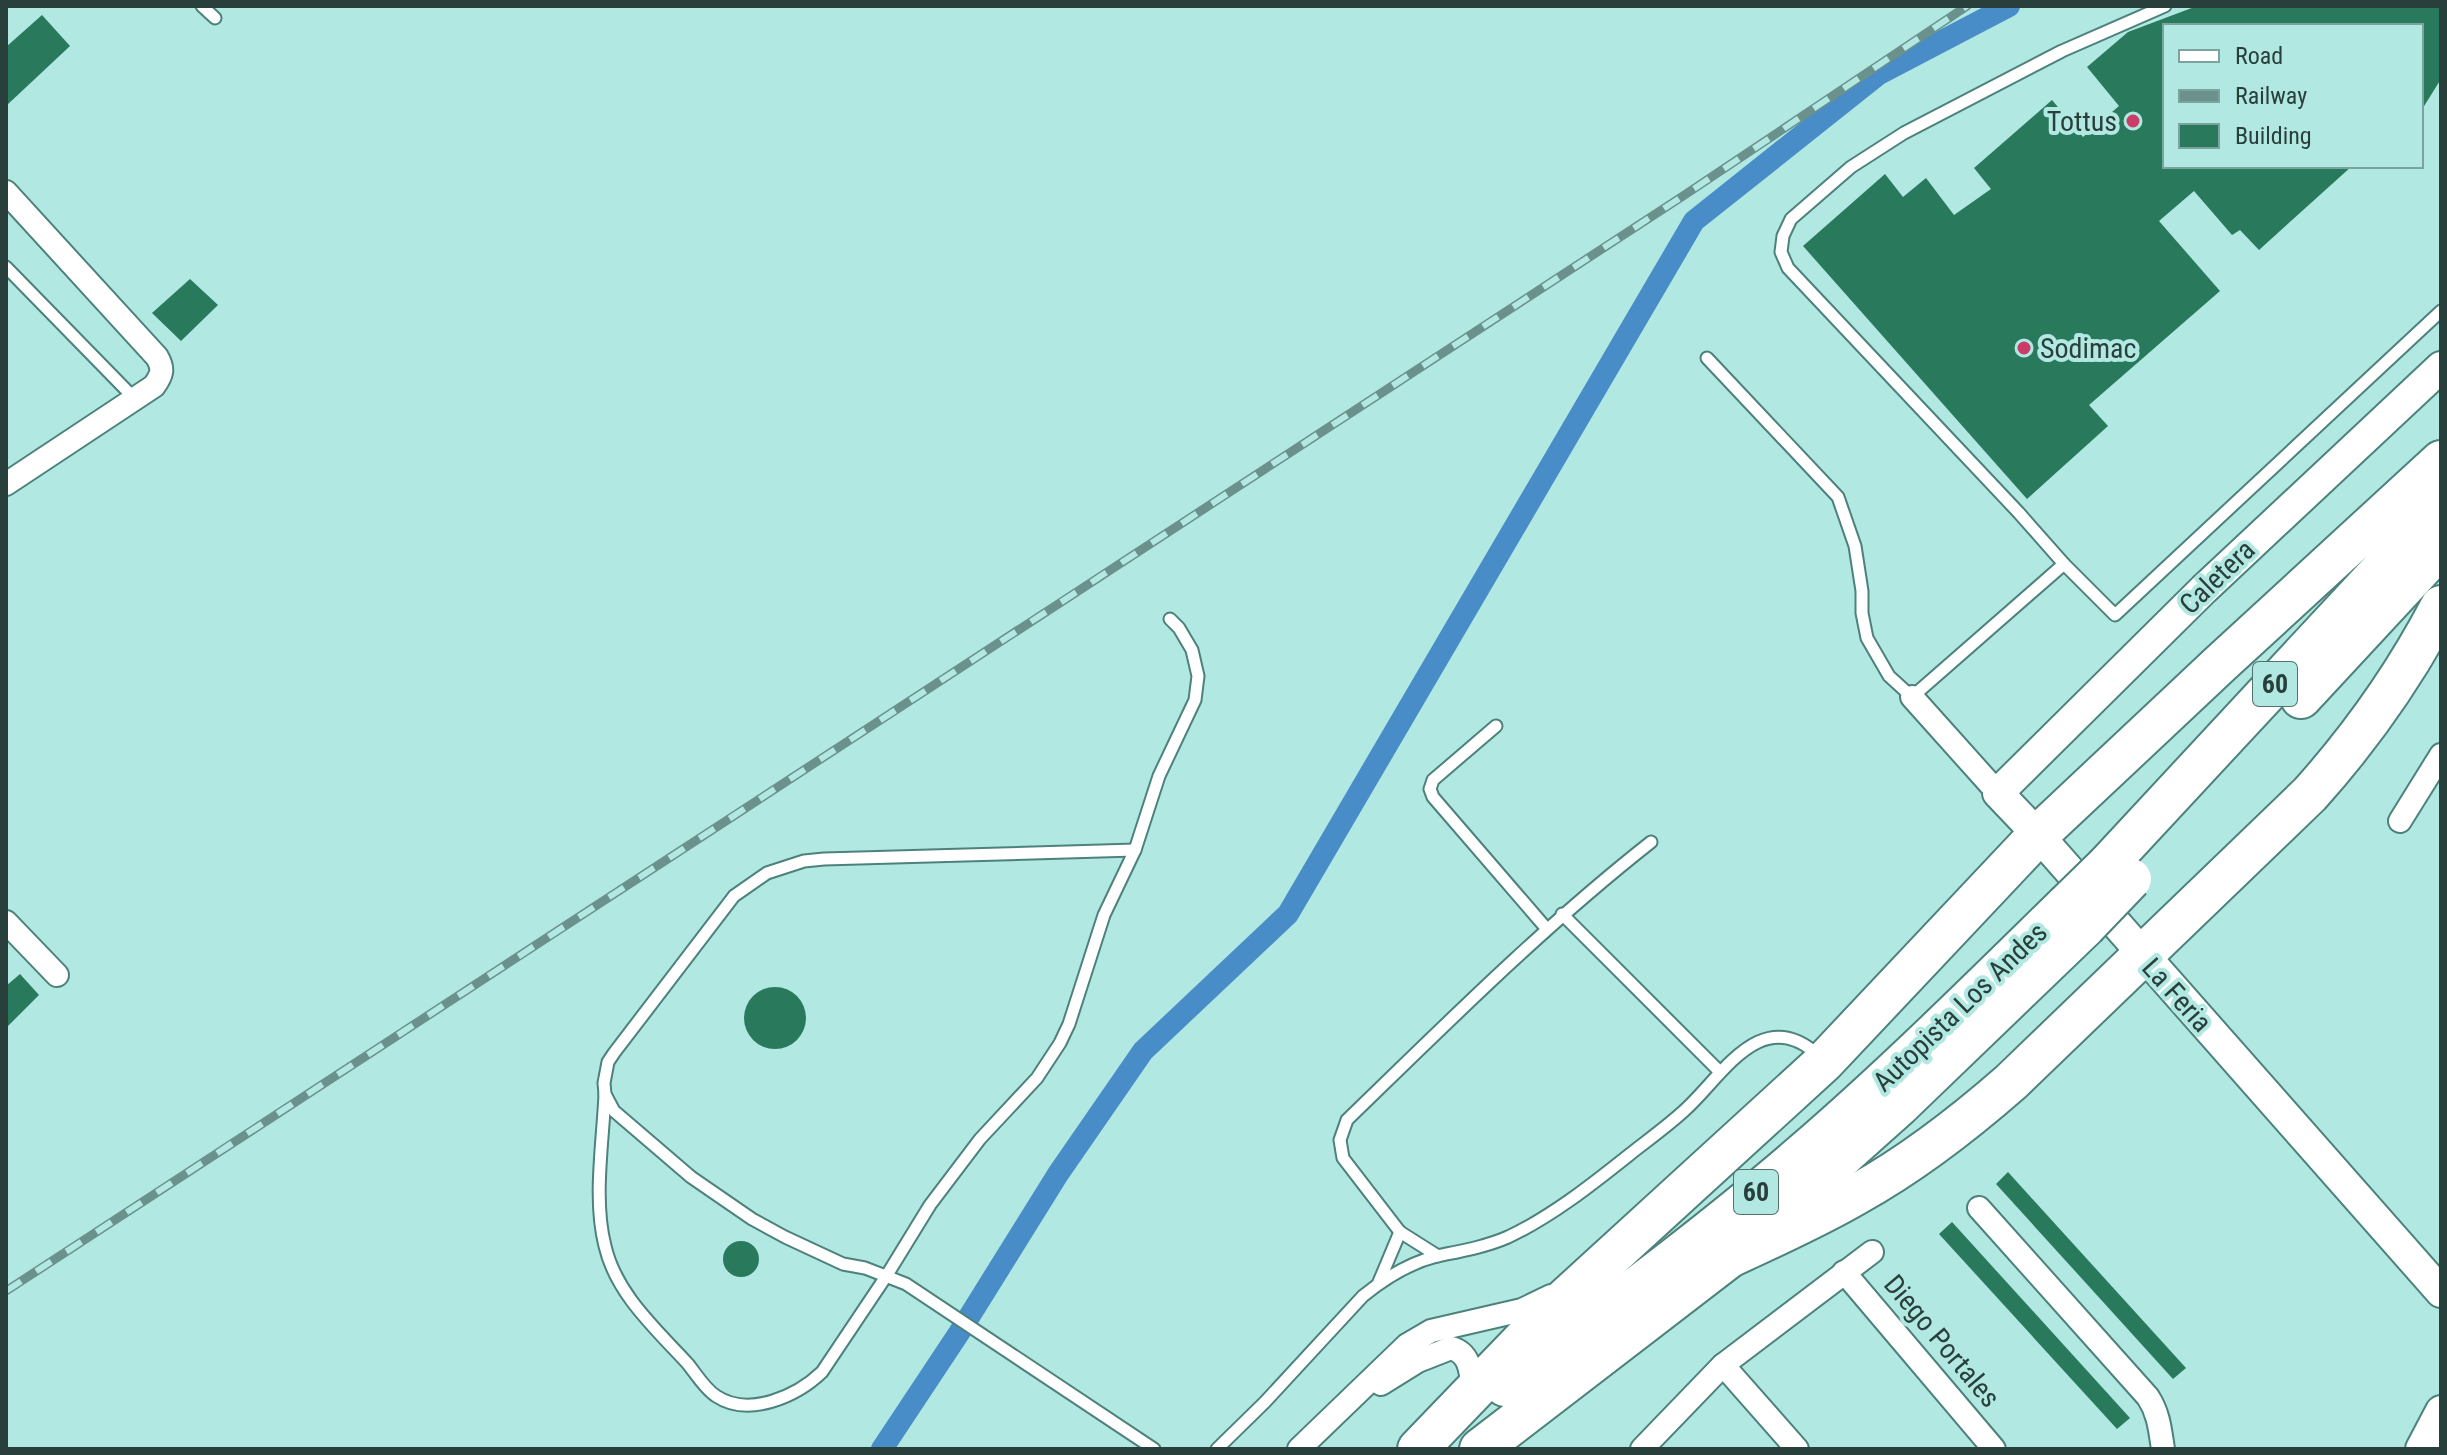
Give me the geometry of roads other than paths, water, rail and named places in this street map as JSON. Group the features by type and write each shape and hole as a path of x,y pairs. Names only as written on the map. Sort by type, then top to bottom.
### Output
{"highway":[{"path":"1419,1449 1585,1280 1824,1062 2038,835 2441,461"},
{"name":"Autopista Los Andes","path":"2119,872 2441,501"},
{"name":"Autopista Los Andes","path":"1480,1449 1730,1257 1900,1105 2075,916 2441,547"},
{"path":"1730,1257 1856,1195 1933,1146 2011,1082 2310,794 2384,702 2441,606"},
{"name":"Autopista Los Andes","path":"1419,1449 1657,1272 1800,1156 1968,1001 2075,916"}],"main road":[{"name":"Caletera","path":"1998,793 2204,589 2441,367"},
{"name":"La Feria","path":"1998,793 2441,1292"},
{"path":"2421,1449 2441,1411"}],"street":[{"path":"6,192 162,366 161,375 154,386 136,400 6,484"},
{"name":"La Feria","path":"1912,697 1998,793"},
{"path":"2400,821 2441,755"},
{"path":"6,922 57,975"},
{"path":"1979,1208 2148,1397 2155,1408 2163,1449"},
{"path":"1642,1449 1723,1365 1872,1252"},
{"name":"Diego Portales","path":"1844,1272 1994,1449"},
{"path":"1299,1449 1421,1335 1522,1310 1585,1280"},
{"path":"1339,1410 1418,1361 1451,1348 1463,1354 1470,1366 1473,1391"},
{"path":"1723,1365 1797,1449"}],"lane":[{"path":"202,6 215,18"},
{"path":"2165,6 2062,51 1904,133 1851,167 1791,219 1783,236 1781,252 1788,268 2115,615 2441,311"},
{"path":"6,267 136,400"},
{"path":"1707,358 1838,497 1855,546 1867,638 1889,676 1912,697 2064,564"},
{"path":"1135,850 824,859 795,863 767,873 734,896 614,1053 605,1072 600,1213 610,1264 630,1298 716,1396 744,1404 772,1402 799,1391 822,1372 954,1172 998,1118 1037,1078 1060,1043 1104,915 1135,850 1159,776 1190,712 1197,689 1198,676 1192,650 1170,619"},
{"path":"1496,726 1433,780 1430,789 1433,797 1546,928"},
{"path":"1438,1256 1400,1232 1343,1158 1340,1140 1343,1126 1546,928 1651,842"},
{"path":"1562,914 1720,1072"},
{"path":"1217,1449 1379,1282 1398,1271 1438,1256 1484,1246 1529,1226 1652,1137 1687,1108 1744,1048 1773,1038 1784,1038 1807,1046 1824,1062"},
{"path":"605,1094 620,1118 636,1128 691,1177 742,1213 814,1251 843,1264 887,1275 924,1295 1154,1449"},
{"path":"1379,1282 1400,1232"}],"waterway":[{"path":"882,1449 1058,1174 1143,1051 1288,914 1694,221 1879,74 2009,6"}],"railway":[{"path":"6,1291 1683,196 1967,6"}],"place":[{"name":"Tottus","path":"2133,121"},
{"name":"Sodimac","path":"2024,348"}]}
